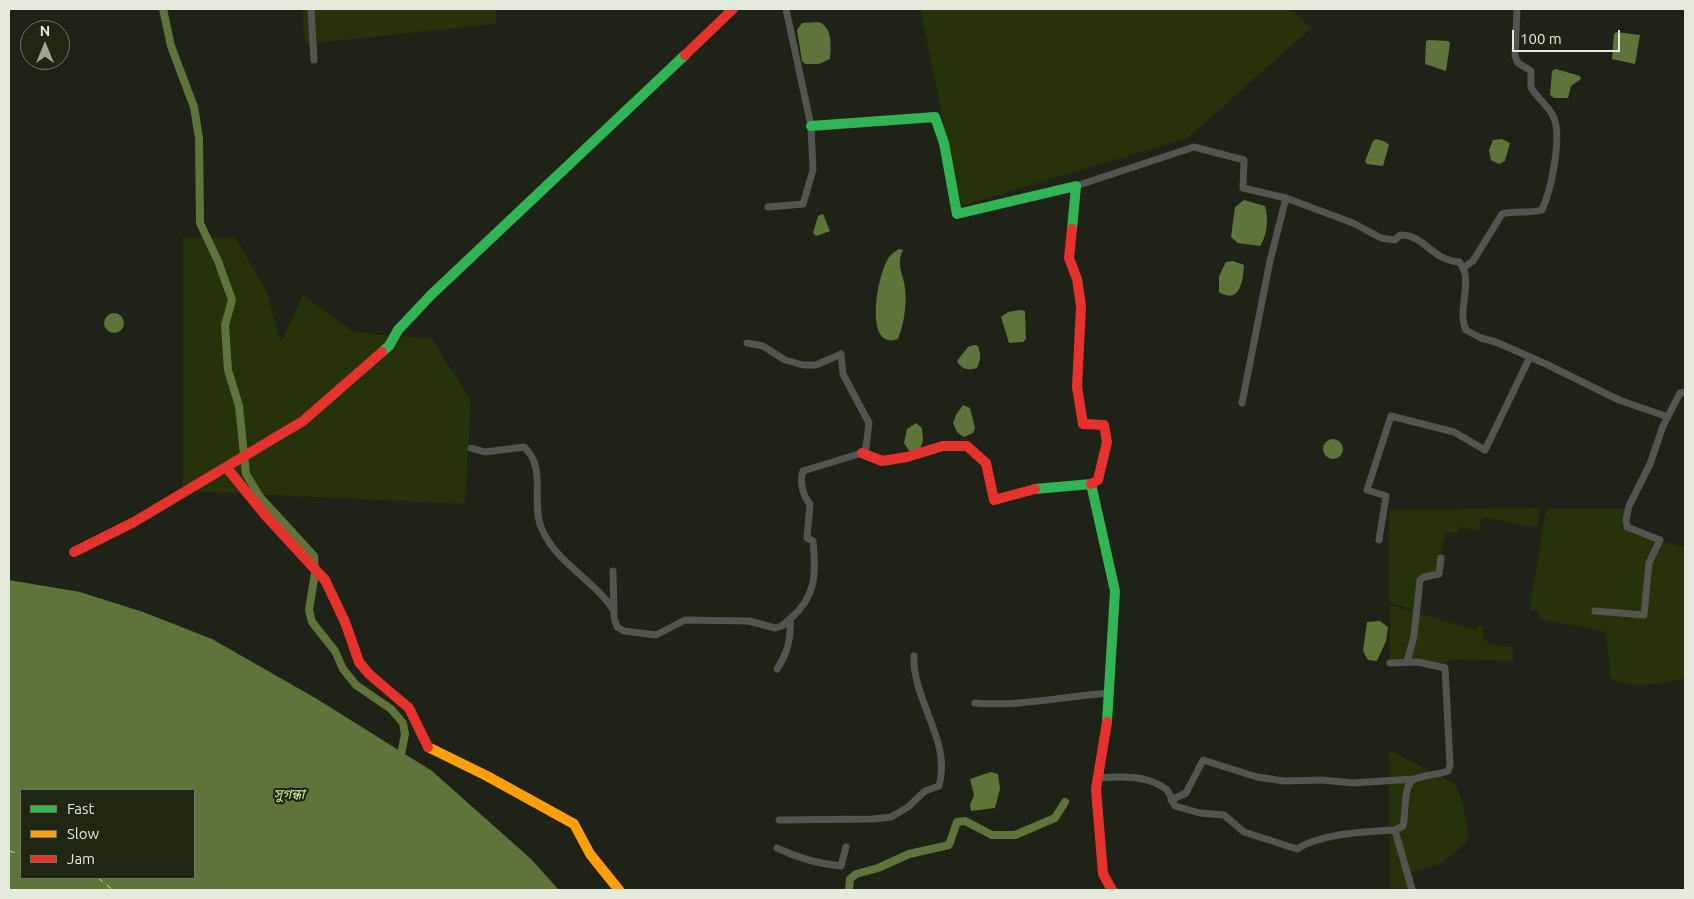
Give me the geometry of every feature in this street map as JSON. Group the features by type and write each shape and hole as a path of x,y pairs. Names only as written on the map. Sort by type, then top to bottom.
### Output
{"street":[{"path":"311,9 314,60"},
{"path":"74,552 134,522 303,421 328,400 344,383 389,346 398,330 431,295 733,9"},
{"path":"768,207 803,204 813,170 811,126 786,9"},
{"path":"1463,268 1473,261 1502,214 1510,211 1533,212 1542,210 1548,198 1552,180 1557,129 1548,106 1531,87 1531,71 1518,63 1515,56 1517,9"},
{"path":"811,126 935,117 944,143 957,214 1076,186 1194,147 1244,160 1243,188 1286,198 1354,223 1381,238 1395,240 1400,235 1408,235 1418,239 1435,255 1459,262 1463,268 1462,319 1466,330 1481,338 1496,342 1530,357 1619,400 1668,418"},
{"path":"862,453 882,461 907,458 943,446 967,446 986,463 994,500 1050,486 1091,484 1098,480 1107,442 1104,425 1083,424 1077,387 1080,306 1077,279 1069,258 1076,186"},
{"path":"1242,403 1270,261 1286,198"},
{"path":"613,570 614,611 617,628 624,631 656,635 685,620 750,621 775,628 782,626 802,609 812,588 816,570 813,541 807,538 810,504 805,498 803,471 862,453 866,448 869,423 843,374 842,354 816,365 803,365 785,360 763,346 747,344"},
{"path":"1379,540 1386,496 1367,490 1391,416 1454,432 1485,450 1530,357"},
{"path":"1595,611 1644,615 1649,563 1660,540 1627,526 1626,520 1629,506 1650,464 1668,418 1680,393 1685,392"},
{"path":"470,448 485,452 524,447 532,454 536,470 540,524 546,539 565,562 600,592 614,611"},
{"path":"226,466 260,509 325,580 346,622 359,662 368,674 409,708 428,747 487,776 574,824 590,854 619,890"},
{"path":"1091,484 1115,591 1110,693 1098,778 1097,814 1103,874 1112,890"},
{"path":"1407,662 1414,636 1420,580 1424,577 1439,574 1441,558"},
{"path":"777,668 787,653 791,637 790,619"},
{"path":"779,820 873,819 891,817 908,807 925,791 939,786 942,774 940,756 934,730 913,671 914,656"},
{"path":"1171,800 1186,793 1203,760 1257,777 1284,781 1322,780 1353,783 1414,779 1448,771 1450,748 1444,668 1407,662 1390,663"},
{"path":"975,703 1027,704 1055,698 1110,693"},
{"path":"1098,778 1116,776 1143,780 1166,789 1170,793 1171,800 1175,806 1200,813 1224,815 1244,832 1297,849 1315,840 1362,832 1395,830 1402,826 1407,791 1414,779"},
{"path":"1395,830 1412,890"},
{"path":"777,848 804,860 841,866 846,847"}],"shaded area":[{"path":"302,9 496,9 496,24 305,44"},
{"path":"920,9 1292,9 1311,28 1188,138 961,206"},
{"path":"183,238 236,238 267,293 281,343 303,295 354,332 432,339 471,401 465,504 183,491"},
{"path":"1540,508 1537,528 1482,517 1479,531 1459,527 1458,533 1446,533 1436,572 1419,576 1414,610 1389,602 1389,510"},
{"path":"1546,509 1627,509 1621,528 1685,548 1685,678 1647,685 1619,682 1611,678 1606,632 1539,619 1538,611 1529,610"},
{"path":"1390,605 1476,630 1478,625 1483,626 1483,637 1489,644 1513,647 1513,661 1450,659 1445,667 1390,661"},
{"path":"1389,750 1455,784 1463,803 1469,837 1465,844 1440,864 1412,872 1417,890 1390,890"}],"water":[{"path":"819,22 827,28 829,33 831,43 830,59 819,64 805,64 802,61 797,30 802,23"},
{"path":"1616,32 1640,35 1635,64 1612,59 1614,34"},
{"path":"1426,41 1448,41 1450,43 1446,71 1425,64"},
{"path":"1556,69 1580,76 1581,79 1571,86 1568,98 1554,98 1550,95 1552,71"},
{"path":"1376,139 1389,145 1383,166 1367,164 1365,161 1373,141"},
{"path":"1502,139 1510,143 1505,161 1499,164 1491,160 1489,150 1493,140"},
{"path":"1244,200 1265,206 1267,227 1260,246 1238,243 1231,237 1235,207"},
{"path":"823,214 830,231 816,236 813,233 818,216"},
{"path":"899,249 903,250 900,265 906,301 898,339 887,340 880,333 876,322 878,291 885,264 891,255"},
{"path":"1233,261 1244,265 1241,284 1232,296 1219,292 1219,276 1226,262"},
{"path":"1025,311 1026,339 1023,342 1009,343 1001,317 1008,312"},
{"path":"110,313 118,313 124,319 124,327 118,333 110,333 104,327 104,319"},
{"path":"978,346 980,352 977,368 965,369 957,361 968,347"},
{"path":"963,405 970,408 975,428 973,433 964,437 957,432 953,423"},
{"path":"916,423 922,428 923,440 920,449 910,452 904,443 907,429"},
{"path":"1333,439 1340,442 1343,449 1340,456 1333,459 1326,456 1323,449 1326,442"},
{"name":"সুগন্ধা","path":"9,580 80,592 143,612 212,639 317,699 432,771 531,859 559,890 9,890"},
{"path":"1380,621 1388,627 1386,641 1377,661 1368,660 1363,651 1367,622"},
{"path":"991,772 998,774 1000,789 995,808 971,811 970,805 974,795 970,779"}],"waterway":[{"path":"163,9 171,46 194,107 199,138 200,223 218,261 232,300 225,325 228,370 239,406 246,474 260,497 314,556 315,573 309,610 312,622 335,651 343,669 356,685 391,709 403,723 405,734 400,760"},
{"path":"849,890 850,879 856,874 878,868 909,854 949,845 957,822 965,821 992,835 1015,835 1055,818 1065,802"}],"ferry route":[{"path":"9,851 20,854"},
{"path":"99,879 113,890"}],"traffic: fast":[{"path":"382,352 389,346 398,330 431,295 685,55"},
{"path":"811,126 935,117 944,143 957,214 1076,186 1072,229"},
{"path":"1035,489 1091,484 1115,591 1107,722"}],"traffic: slow":[{"path":"428,747 487,776 574,824 590,854 619,890"}],"traffic: jam":[{"path":"685,55 733,9"},
{"path":"1072,229 1069,258 1077,279 1081,306 1077,387 1083,424 1104,425 1107,442 1098,480 1091,484"},
{"path":"74,552 134,522 303,421 382,352"},
{"path":"862,453 882,461 907,457 943,446 967,446 986,463 994,500 1035,489"},
{"path":"226,467 266,516 325,580 345,622 359,662 369,674 409,708 428,747"},
{"path":"1107,722 1096,789 1103,874 1112,890"}]}
